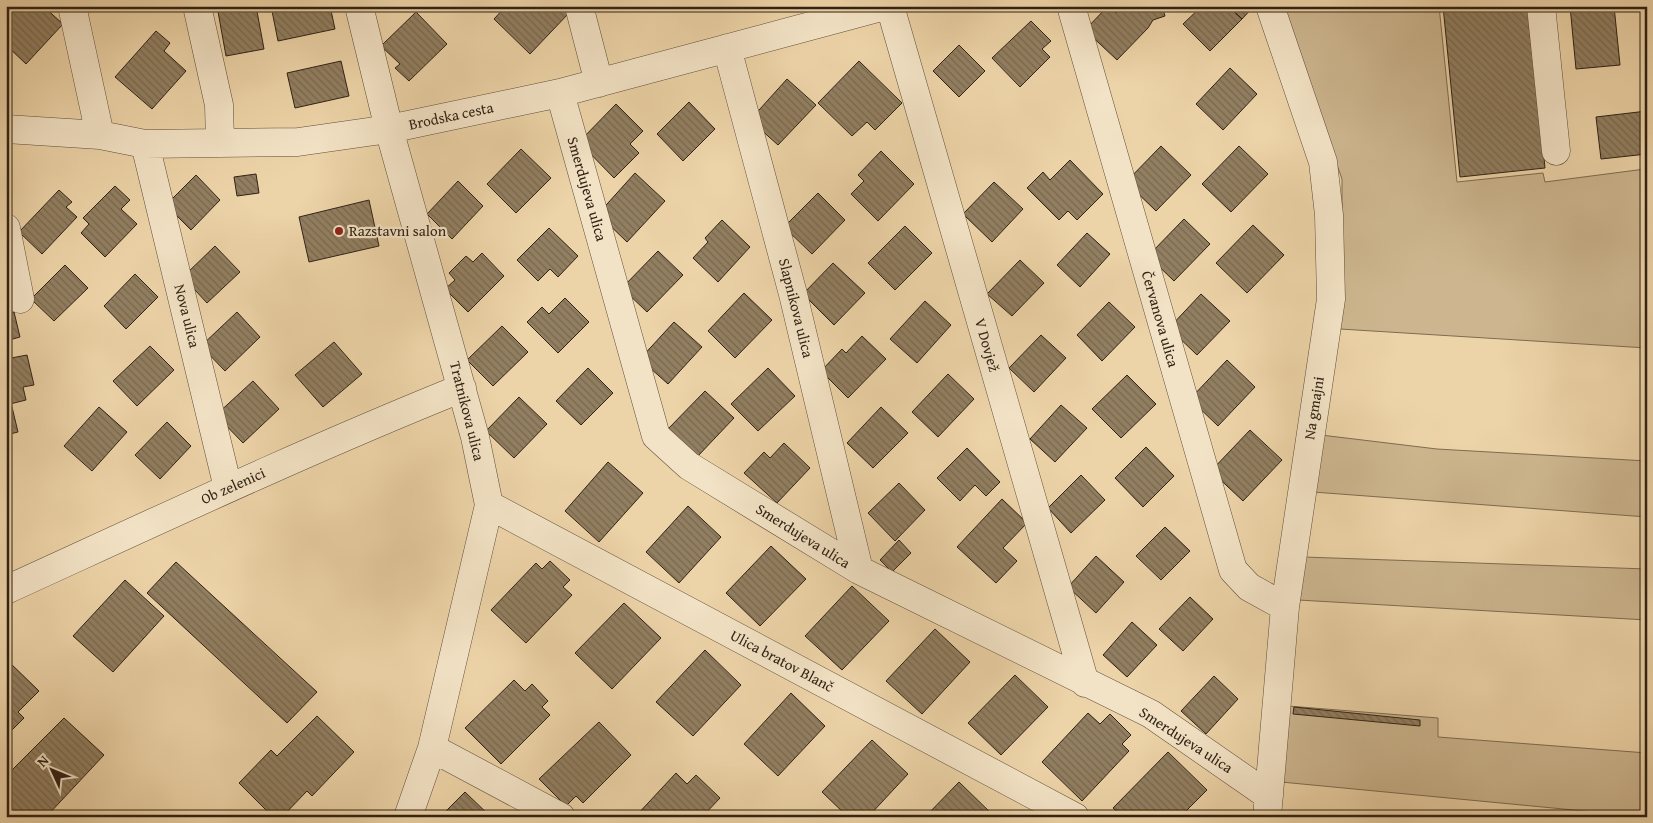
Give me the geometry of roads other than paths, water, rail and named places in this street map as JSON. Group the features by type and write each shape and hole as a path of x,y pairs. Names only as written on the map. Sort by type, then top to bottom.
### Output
{"street":[{"path":"72,6 100,135"},
{"path":"197,6 219,105 220,142"},
{"name":"Tratnikova ulica","path":"359,6 389,129 462,388 490,505 432,748 408,817"},
{"path":"579,6 599,83"},
{"name":"Brodska cesta","path":"6,129 100,135 145,144 298,142 389,129 560,93 885,6"},
{"name":"V Dovjež","path":"890,6 1084,683"},
{"name":"Červanova ulica","path":"1072,6 1233,570 1249,588 1285,607"},
{"name":"Na gmajni","path":"1268,806 1285,607 1331,299 1330,215 1323,162 1270,6"},
{"path":"1541,6 1556,151"},
{"name":"Slapnikova ulica","path":"727,48 793,294 859,570"},
{"name":"Smerdujeva ulica","path":"560,93 656,436 689,466 859,570 1084,683 1151,714 1268,806"},
{"name":"Nova ulica","path":"145,144 228,488"},
{"path":"6,228 20,299"},
{"name":"Ob zelenici","path":"6,590 228,488 462,388"},
{"name":"Ulica bratov Blanč","path":"490,505 1075,817"},
{"path":"432,748 561,817"}],"place":[{"name":"Razstavni salon","path":"339,231"}]}
